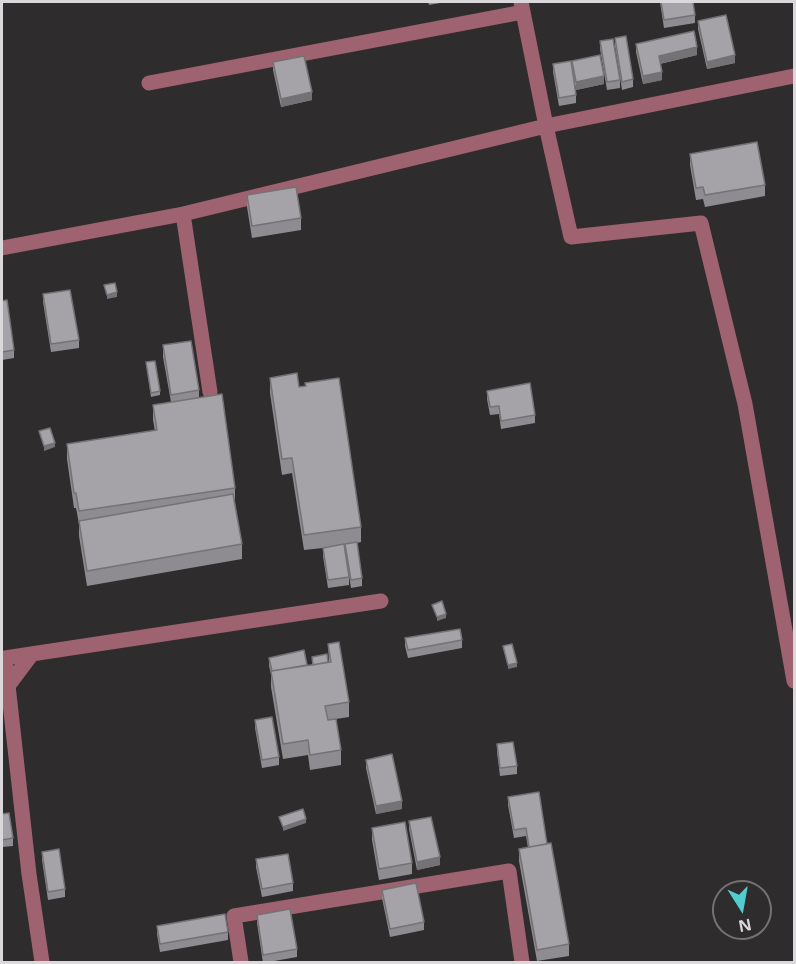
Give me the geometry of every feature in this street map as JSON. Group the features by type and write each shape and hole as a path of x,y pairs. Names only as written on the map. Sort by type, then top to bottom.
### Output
{"street":[{"path":"148,83 522,7 571,237 701,223 745,404 795,681"},
{"path":"2,248 183,214 546,126 795,76"},
{"path":"183,214 210,392"},
{"path":"42,963 29,874 5,658 381,601"},
{"path":"241,963 234,916 509,871 522,963"}],"building":[{"path":"661,2 693,2 695,15 664,20"},
{"path":"726,15 735,55 707,62 698,21"},
{"path":"694,31 697,47 659,56 662,72 643,76 636,44"},
{"path":"626,36 633,79 622,82 615,38"},
{"path":"613,39 620,80 607,82 600,41"},
{"path":"600,55 604,76 576,82 572,61"},
{"path":"304,56 312,92 281,99 273,62"},
{"path":"571,61 576,95 559,98 553,64"},
{"path":"757,142 765,185 705,195 703,187 696,188 690,154"},
{"path":"296,187 301,218 252,226 247,195"},
{"path":"115,283 117,292 107,295 104,285"},
{"path":"70,290 79,340 51,344 43,294"},
{"path":"7,300 14,350 2,352 2,301"},
{"path":"191,341 199,390 171,395 163,345"},
{"path":"155,361 160,391 151,393 146,362"},
{"path":"297,373 299,387 306,386 305,383 339,378 361,527 304,535 292,458 282,459 270,378"},
{"path":"530,383 535,415 501,421 499,406 490,407 487,391"},
{"path":"222,394 235,488 79,511 67,444 157,430 153,405"},
{"path":"50,428 55,443 44,446 39,431"},
{"path":"233,494 242,544 87,571 79,521"},
{"path":"357,542 362,578 351,580 345,544"},
{"path":"344,544 349,577 328,580 323,548"},
{"path":"442,601 446,614 437,617 432,605"},
{"path":"460,629 462,640 408,650 405,638"},
{"path":"339,642 349,702 325,706 328,720 336,719 341,750 310,755 308,740 283,744 271,671 331,662 328,644"},
{"path":"512,644 517,663 508,665 503,646"},
{"path":"304,650 307,665 272,671 269,658"},
{"path":"327,654 328,662 313,665 312,657"},
{"path":"272,717 279,757 262,760 255,720"},
{"path":"513,742 517,766 500,768 497,744"},
{"path":"392,754 402,801 376,806 366,760"},
{"path":"539,792 547,844 529,847 526,828 514,830 508,797"},
{"path":"303,809 306,819 283,827 279,817"},
{"path":"9,813 13,838 2,840 2,814"},
{"path":"431,817 440,857 417,862 409,821"},
{"path":"405,822 412,863 379,869 372,828"},
{"path":"551,843 569,944 537,950 519,849"},
{"path":"59,849 65,889 48,892 42,852"},
{"path":"288,854 293,883 262,889 256,859"},
{"path":"416,883 424,922 390,929 382,890"},
{"path":"290,909 297,949 263,955 257,915"},
{"path":"225,914 228,932 160,944 157,926"}]}
